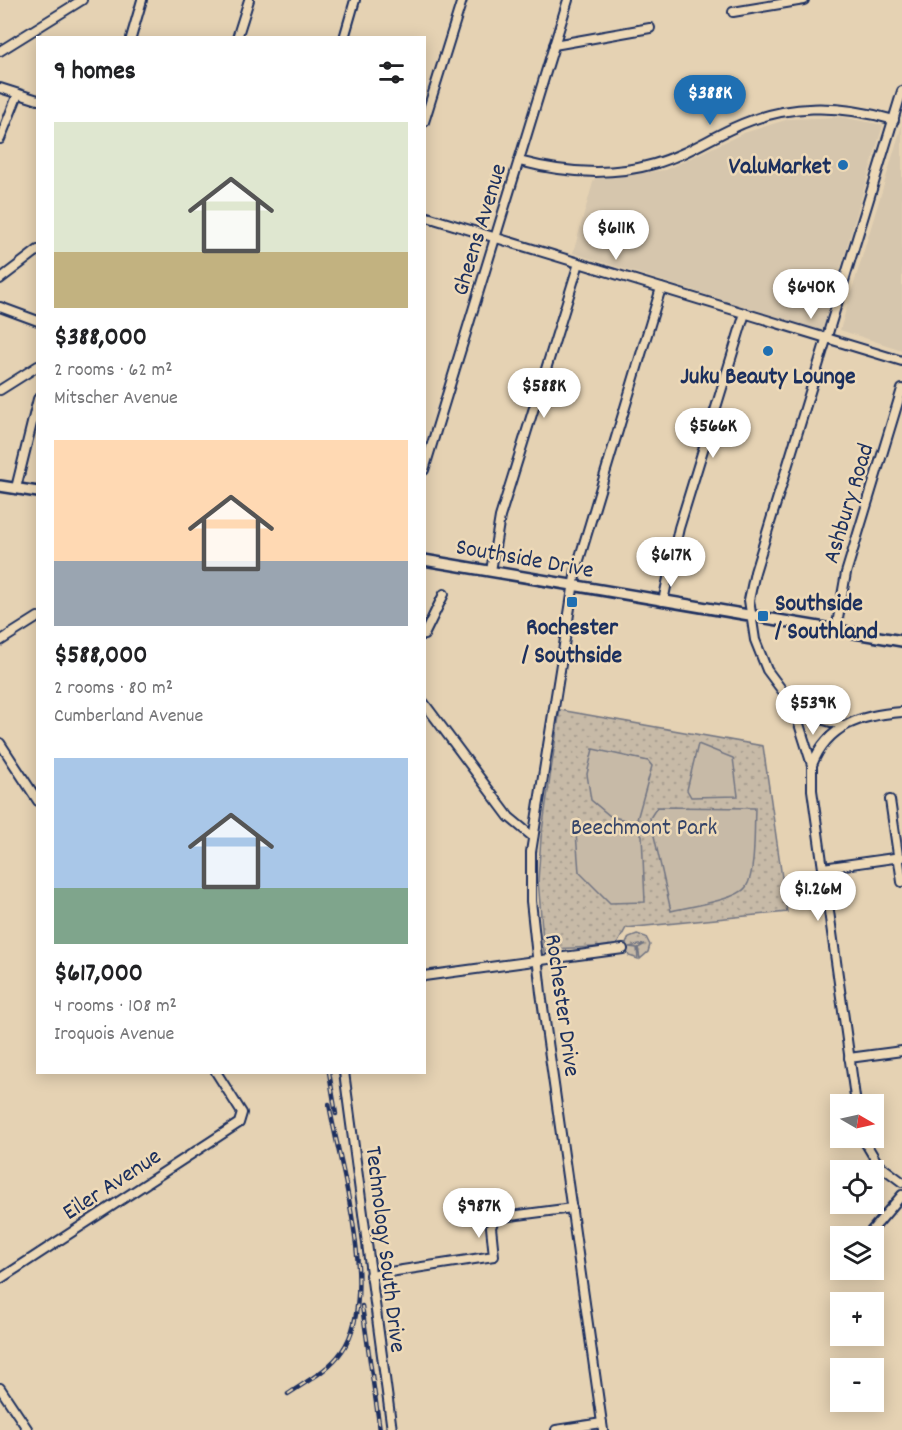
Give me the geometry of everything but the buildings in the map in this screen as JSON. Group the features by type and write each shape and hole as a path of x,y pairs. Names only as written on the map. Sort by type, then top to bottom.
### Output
{"main road":[{"path":"0,486 36,492"},
{"name":"Southside Drive","path":"426,560 902,641"}],"street":[{"path":"0,51 82,0"},
{"path":"132,36 142,0"},
{"path":"238,36 249,0"},
{"path":"345,36 355,0"},
{"path":"426,116 462,0"},
{"name":"Gheens Avenue","path":"426,464 568,0"},
{"path":"733,12 804,0"},
{"path":"554,45 650,28"},
{"path":"0,88 36,99"},
{"path":"841,726 817,718 793,705 775,683 760,655 749,600 755,572 902,91"},
{"path":"0,140 18,94"},
{"path":"519,161 584,172 642,167 684,154 747,122 803,108 843,108 894,120"},
{"path":"426,217 902,361"},
{"path":"0,279 36,252"},
{"path":"491,571 500,517 579,263"},
{"name":"Rochester Drive","path":"602,1427 531,901 532,837 579,559 661,288"},
{"path":"0,307 36,320"},
{"path":"663,600 679,528 744,313"},
{"path":"0,390 36,367"},
{"name":"Ashbury Road","path":"836,630 846,573 902,389"},
{"path":"16,488 36,407"},
{"path":"426,631 444,594"},
{"path":"0,641 36,618"},
{"path":"793,705 812,765 812,790 854,1094"},
{"path":"426,706 509,817 532,837"},
{"path":"812,765 822,746 841,726 867,716 902,712"},
{"path":"0,743 36,798"},
{"path":"890,800 902,882"},
{"path":"823,867 900,857"},
{"path":"426,976 623,949"},
{"path":"849,1058 902,1051"},
{"name":"Eiler Avenue","path":"0,1279 237,1125 242,1119 237,1105 217,1074"},
{"name":"Technology South Drive","path":"344,1074 392,1430"},
{"path":"869,1148 878,1164 902,1182"},
{"path":"876,1226 902,1195"},
{"path":"370,1275 494,1256 491,1227 495,1218 572,1208"},
{"path":"0,1388 28,1430"},
{"path":"556,1430 602,1427"}],"shaded area":[{"path":"841,117 883,125 822,331 573,253 594,179 665,170 744,133 789,119"},
{"path":"902,125 902,350 840,330"}],"green space":[{"name":"Beechmont Park","path":"560,710 763,746 787,912 626,928 616,946 552,949 544,952 538,880 541,838"},
{"path":"698,744 733,758 738,796 691,797 687,790"},
{"path":"593,749 648,761 652,766 636,823 610,816 591,800 587,774"},
{"path":"657,807 755,808 753,861 746,887 733,896 671,911 650,818"},
{"path":"637,830 642,835 645,902 610,903 579,872 576,833"},
{"path":"637,934 646,937 650,945 648,952 640,959 638,948 645,944 629,947 637,948 638,959 629,956 625,946 629,937"}],"railway":[{"path":"329,1074 336,1114"},
{"path":"288,1394 324,1370 337,1358 353,1327 358,1298 358,1266 354,1231 329,1104"},
{"path":"362,1306 380,1430"}],"place":[{"name":"ValuMarket","path":"843,165"},
{"name":"Juku Beauty Lounge","path":"768,351"},
{"name":"Rochester / Southside","path":"572,602"},
{"name":"Southside / Southland","path":"763,616"}]}
